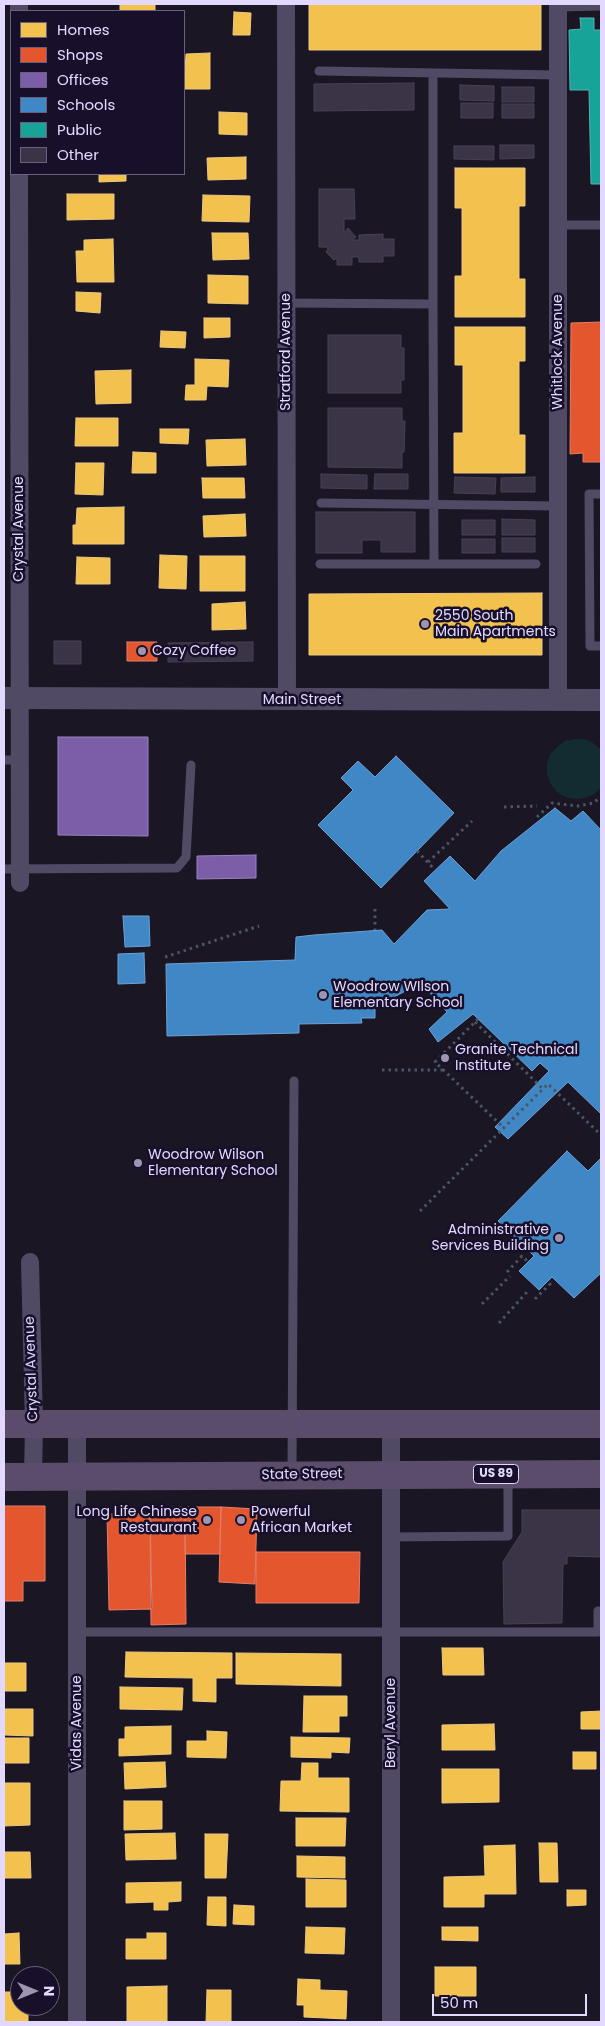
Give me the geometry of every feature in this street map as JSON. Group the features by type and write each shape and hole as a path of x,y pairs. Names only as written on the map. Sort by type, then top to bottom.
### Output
{"main road":[{"path":"4,1424 601,1424"},
{"name":"State Street","path":"4,1477 601,1474"}],"street":[{"name":"Stratford Avenue","path":"286,4 287,700"},
{"name":"Whitlock Avenue","path":"558,5 558,700"},
{"name":"Crystal Avenue","path":"15,874 12,698 18,175"},
{"name":"Main Street","path":"12,698 601,700"},
{"name":"Crystal Avenue","path":"30,1262 34,1424 33,1477"},
{"name":"Vidas Avenue","path":"77,1423 77,2022"},
{"name":"Beryl Avenue","path":"391,1424 392,2022"}],"lane":[{"path":"558,5 601,6"},
{"path":"319,71 558,75"},
{"path":"433,73 434,564"},
{"path":"558,225 601,225"},
{"path":"286,303 433,304"},
{"path":"601,494 589,494 589,513 590,646 601,646"},
{"path":"321,503 558,506"},
{"path":"320,564 536,564"},
{"path":"15,874 177,868 186,856 191,765"},
{"path":"292,1476 294,1081"},
{"path":"390,1537 508,1536 508,1473"},
{"path":"77,1632 598,1632 598,1612 601,1612"}],"path":[{"path":"537,817 552,803 578,806 593,803 601,797"},
{"path":"504,806 537,806"},
{"path":"428,862 472,821"},
{"path":"417,851 435,870"},
{"path":"374,909 375,930"},
{"path":"165,957 259,926"},
{"path":"504,1128 435,1062 477,1020 543,1089"},
{"path":"382,1070 443,1070"},
{"path":"420,1211 548,1084 601,1135"},
{"path":"507,1272 522,1256 528,1262"},
{"path":"482,1304 510,1276"},
{"path":"535,1300 550,1284 548,1281"},
{"path":"499,1322 527,1292"}],"green space":[{"path":"585,739 601,750 601,788 585,798 575,799 565,797 557,792 547,774 547,764 550,755 557,747 565,741"}],"building: Homes":[{"path":"120,4 155,4 155,10 120,10"},
{"path":"309,4 541,4 541,50 309,50"},
{"path":"234,12 251,13 250,35 233,35"},
{"path":"210,53 210,89 185,89 186,54"},
{"path":"219,112 247,113 247,135 219,134"},
{"path":"246,157 246,179 208,180 207,158"},
{"path":"455,168 525,168 525,206 519,206 519,279 525,279 525,317 455,317 455,276 462,276 462,208 455,208"},
{"path":"99,175 126,175 126,181 99,182"},
{"path":"67,194 114,194 114,219 67,220"},
{"path":"203,195 250,196 249,222 202,221"},
{"path":"212,233 248,233 249,259 213,260"},
{"path":"113,239 114,282 77,282 76,251 84,251 84,240"},
{"path":"208,275 248,276 248,304 208,303"},
{"path":"76,292 101,293 100,313 76,311"},
{"path":"204,318 230,318 230,337 204,338"},
{"path":"455,327 525,327 525,361 519,361 519,435 525,435 525,473 454,473 454,433 463,433 463,365 455,365"},
{"path":"161,331 186,332 185,348 160,347"},
{"path":"195,359 229,360 228,387 207,386 206,400 185,400 186,385 195,385"},
{"path":"131,370 131,403 96,404 95,371"},
{"path":"76,418 118,418 118,446 75,446"},
{"path":"160,429 189,429 188,444 160,443"},
{"path":"245,439 246,465 207,466 206,440"},
{"path":"133,452 156,453 156,473 132,473"},
{"path":"76,463 104,463 103,495 75,494"},
{"path":"202,478 244,478 245,498 203,498"},
{"path":"124,507 124,544 73,544 73,525 76,525 77,508"},
{"path":"245,514 246,536 204,537 203,516"},
{"path":"160,555 187,556 186,589 159,588"},
{"path":"200,556 245,556 245,591 200,591"},
{"path":"77,557 110,558 110,584 76,584"},
{"name":"2550 South Main Apartments","path":"542,593 542,655 309,655 309,594"},
{"path":"245,602 246,629 212,630 212,604"},
{"path":"442,1648 483,1648 484,1675 443,1675"},
{"path":"126,1652 232,1653 232,1678 216,1678 216,1702 193,1701 193,1678 125,1677"},
{"path":"236,1653 341,1654 341,1686 236,1684"},
{"path":"4,1663 26,1663 26,1691 4,1691"},
{"path":"120,1687 183,1688 182,1710 120,1709"},
{"path":"304,1696 347,1696 347,1716 339,1716 339,1732 303,1732"},
{"path":"4,1709 33,1709 33,1736 4,1735"},
{"path":"601,1711 601,1729 581,1729 581,1712"},
{"path":"494,1724 495,1750 442,1750 442,1725"},
{"path":"171,1726 171,1754 119,1756 119,1739 125,1739 125,1727"},
{"path":"207,1731 227,1732 226,1758 187,1757 187,1741 207,1741"},
{"path":"291,1737 350,1738 349,1753 331,1752 331,1758 291,1757"},
{"path":"4,1738 29,1738 29,1763 4,1763"},
{"path":"573,1752 596,1752 596,1769 573,1769"},
{"path":"165,1762 166,1787 125,1789 124,1763"},
{"path":"302,1763 318,1763 318,1778 349,1778 349,1812 280,1811 281,1781 301,1781"},
{"path":"442,1769 499,1769 499,1802 442,1803"},
{"path":"4,1783 30,1783 30,1825 4,1826"},
{"path":"124,1801 162,1801 162,1829 124,1830"},
{"path":"296,1818 346,1818 345,1846 296,1846"},
{"path":"175,1833 176,1859 126,1860 125,1834"},
{"path":"205,1834 228,1834 226,1878 205,1878"},
{"path":"539,1843 557,1843 558,1882 540,1882"},
{"path":"515,1845 516,1894 484,1894 484,1907 444,1907 444,1877 485,1876 484,1846"},
{"path":"4,1852 30,1852 31,1878 4,1878"},
{"path":"297,1856 345,1857 345,1878 297,1877"},
{"path":"306,1879 346,1880 346,1907 306,1907"},
{"path":"181,1882 181,1901 168,1902 168,1910 154,1910 154,1902 126,1903 126,1883"},
{"path":"567,1890 586,1890 586,1905 567,1906"},
{"path":"208,1897 226,1897 226,1926 207,1925"},
{"path":"234,1905 254,1906 254,1925 233,1924"},
{"path":"306,1927 345,1928 344,1954 305,1953"},
{"path":"442,1927 478,1927 478,1941 442,1940"},
{"path":"19,1933 20,1964 4,1964 4,1934"},
{"path":"147,1933 166,1933 166,1959 126,1959 126,1939 147,1939"},
{"path":"435,1967 476,1967 476,1996 435,1996"},
{"path":"298,1979 320,1980 320,1990 347,1991 346,2019 304,2017 304,2005 297,2005"},
{"path":"167,1986 167,2022 127,2022 127,1987"},
{"path":"207,1990 231,1990 231,2022 206,2022"},
{"path":"4,1992 10,1992 10,2016 28,2016 28,2022 4,2022"}],"building: Shops":[{"path":"601,322 601,462 583,462 583,453 570,454 571,323"},
{"path":"127,642 157,642 157,661 127,661"},
{"path":"4,1506 45,1506 45,1581 23,1581 23,1601 4,1601"},
{"path":"185,1507 186,1624 151,1625 150,1513 148,1508"},
{"path":"185,1507 221,1507 220,1554 185,1554"},
{"path":"221,1507 257,1509 255,1584 219,1582"},
{"path":"150,1513 152,1609 109,1610 107,1514"},
{"path":"256,1552 360,1552 359,1603 256,1603"}],"building: Offices":[{"path":"58,737 148,737 148,836 58,835"},
{"path":"256,855 256,878 197,879 197,856"}],"building: Schools":[{"path":"396,756 454,813 381,888 318,825 353,790 341,778 358,761 375,777"},
{"path":"555,808 571,821 583,811 601,830 601,1114 568,1082 508,1139 495,1127 549,1071 540,1063 532,1071 473,1014 438,1042 429,1029 447,1012 421,983 394,997 375,1001 375,1018 361,1018 362,1023 299,1024 299,1033 167,1036 166,964 295,960 296,937 314,935 382,930 394,944 427,910 450,909 424,881 450,856 475,881 501,851"},
{"path":"123,916 149,916 150,946 125,947"},
{"path":"144,953 145,983 118,984 118,954"},
{"name":"Administrative Services Building","path":"567,1151 588,1171 600,1159 601,1161 601,1273 574,1298 552,1277 539,1290 519,1271 534,1256 498,1221"}],"building: Public":[{"path":"580,18 594,18 594,30 601,30 601,184 591,184 589,90 570,90 569,30 581,29"}],"building: Other":[{"path":"414,83 414,110 314,111 314,84"},
{"path":"460,85 494,86 494,101 460,100"},
{"path":"502,87 534,87 534,102 502,102"},
{"path":"461,103 493,103 493,118 461,118"},
{"path":"502,104 534,104 534,118 502,118"},
{"path":"500,145 534,145 534,158 500,159"},
{"path":"454,146 494,146 494,160 454,159"},
{"path":"319,189 354,189 355,219 344,219 344,233 348,228 356,237 352,240 359,240 359,235 383,234 383,239 394,239 394,256 383,256 383,262 359,262 359,257 352,257 352,265 337,265 337,258 334,260 326,252 327,247 319,247"},
{"path":"328,335 401,335 401,348 404,348 404,380 401,380 401,393 328,393"},
{"path":"328,408 402,408 402,421 405,421 402,468 328,467"},
{"path":"321,474 367,475 367,489 321,488"},
{"path":"375,474 408,474 408,489 374,489"},
{"path":"455,477 496,478 495,494 454,493"},
{"path":"535,477 535,492 501,492 501,478"},
{"path":"316,512 415,512 415,552 381,552 381,540 362,540 362,553 316,553"},
{"path":"502,519 535,520 535,535 502,535"},
{"path":"462,520 495,520 495,535 462,535"},
{"path":"502,538 535,538 535,552 502,552"},
{"path":"462,539 495,539 495,553 462,553"},
{"path":"54,641 81,641 81,664 54,664"},
{"path":"253,642 253,661 168,662 168,643"},
{"path":"522,1510 601,1510 601,1557 567,1556 567,1564 563,1564 562,1623 504,1624 503,1562 522,1532"}],"place":[{"name":"2550 South Main Apartments","path":"425,624"},
{"name":"Cozy Coffee","path":"142,651"},
{"name":"Woodrow WIlson Elementary School","path":"323,995"},
{"name":"Granite Technical Institute","path":"445,1058"},
{"name":"Woodrow Wilson Elementary School","path":"138,1163"},
{"name":"Administrative Services Building","path":"559,1238"},
{"name":"Long Life Chinese Restaurant","path":"207,1520"},
{"name":"Powerful African Market","path":"241,1520"}]}
